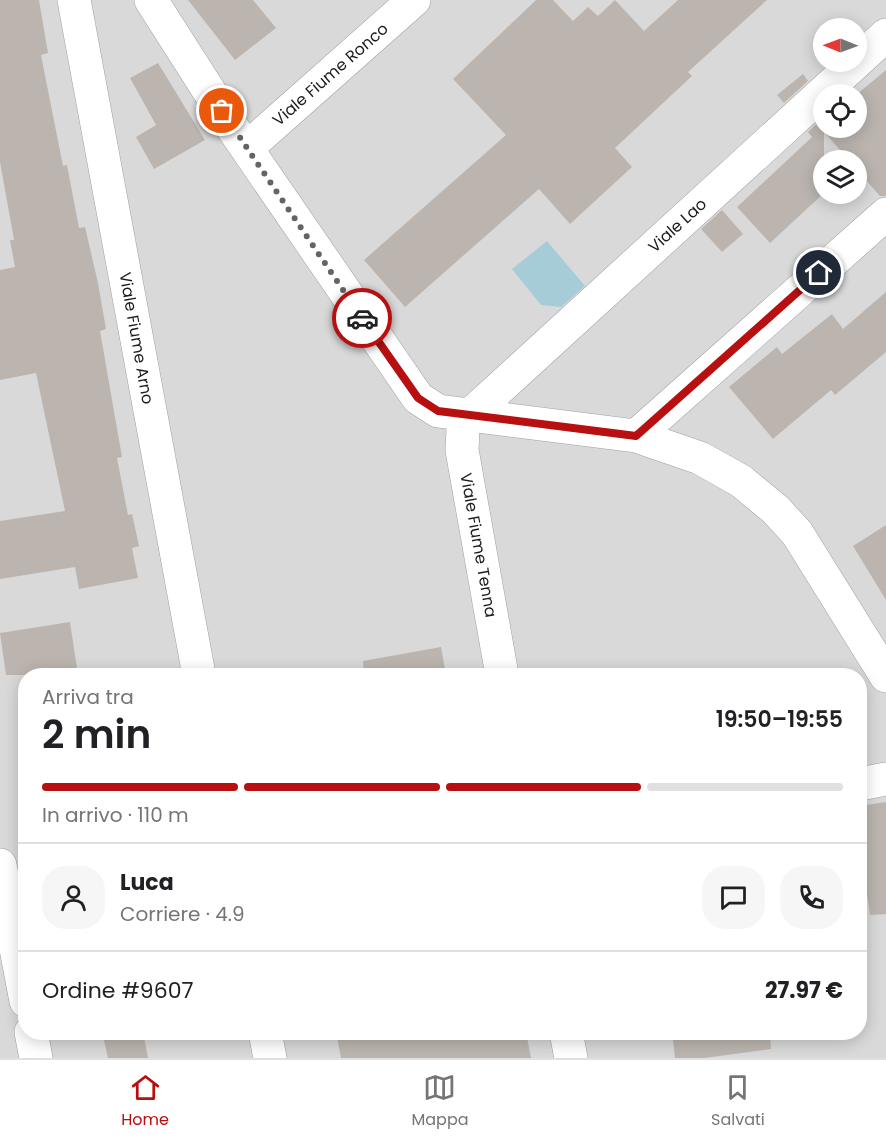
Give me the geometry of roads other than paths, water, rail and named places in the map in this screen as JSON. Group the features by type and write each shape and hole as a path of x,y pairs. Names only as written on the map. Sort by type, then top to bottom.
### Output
{"street":[{"name":"Viale Fiume Arno","path":"74,0 198,668"},
{"path":"151,0 247,148 418,398 438,411 636,436 700,458 741,481 776,510 797,533 882,662"},
{"name":"Viale Fiume Ronco","path":"247,148 414,0"},
{"name":"Viale Lao","path":"469,416 886,35"},
{"path":"636,436 886,214"},
{"name":"Viale Fiume Tenna","path":"469,416 462,429 462,450 501,668"},
{"path":"867,783 886,779"},
{"path":"0,866 18,959"},
{"path":"33,1040 36,1058"},
{"path":"267,1040 270,1058"},
{"path":"568,1040 571,1058"}],"water":[{"path":"547,241 585,286 561,307 541,305 512,269"}]}
